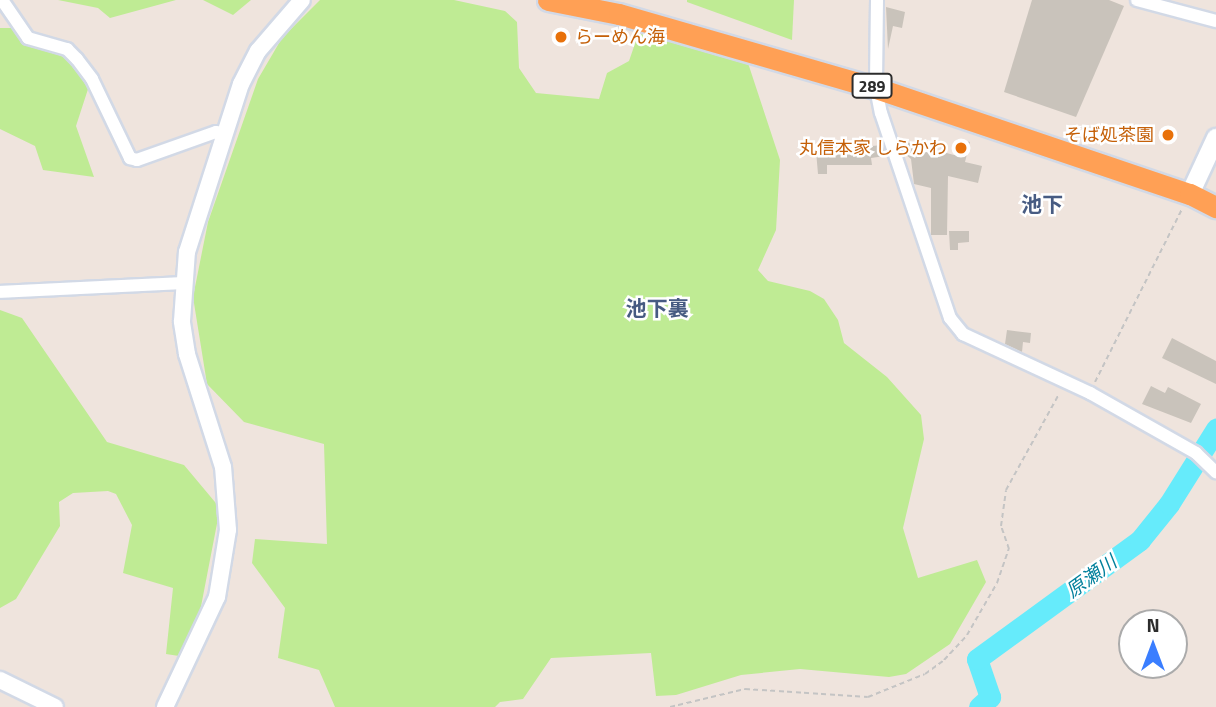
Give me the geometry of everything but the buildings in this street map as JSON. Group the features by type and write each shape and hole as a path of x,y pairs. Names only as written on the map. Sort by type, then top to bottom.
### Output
{"highway":[{"name":"289","path":"548,0 619,14 876,88 1190,194 1216,207"}],"main road":[{"path":"1190,194 1216,138"}],"street":[{"path":"2,0 28,38 67,49 77,60 92,79 130,158 137,160 216,132 223,136"},
{"path":"165,707 217,597 228,530 223,467 187,355 183,284 193,232 223,136 258,51 302,0"},
{"path":"877,0 876,88 950,318 963,334 1090,393 1200,456 1216,472"},
{"path":"1137,0 1216,21"},
{"path":"0,292 183,284"},
{"path":"0,680 55,707"}],"path":[{"path":"1090,393 1190,194"},
{"path":"670,707 745,689 868,697 925,674 944,660 967,635 997,583 1009,549 1001,526 1006,490 1065,382"}],"green space":[{"path":"58,0 176,0 110,18 98,8"},
{"path":"203,0 251,0 233,15"},
{"path":"320,0 454,0 505,11 517,22 519,68 536,93 599,99 607,73 629,61 639,32 748,63 780,160 776,230 758,270 768,281 810,291 824,299 838,320 844,343 887,377 921,415 924,439 903,528 918,578 977,560 986,582 950,644 906,674 889,677 800,669 741,675 676,695 656,696 651,653 551,658 523,699 500,702 495,707 335,707 319,670 278,658 285,608 252,563 255,539 327,544 324,444 244,422 207,384 193,297 208,222 258,79 282,38"},
{"path":"687,0 794,0 792,40 687,2"},
{"path":"0,28 14,28 30,43 64,57 89,86 76,126 94,177 43,170 35,146 0,129"},
{"path":"0,310 22,318 107,442 184,465 220,508 198,622 179,656 166,654 173,588 123,573 132,525 116,494 108,491 73,493 59,502 60,526 16,599 0,608"}],"waterway":[{"name":"原瀬川","path":"979,707 990,697 977,659 1140,540 1169,504 1216,429"}],"place":[{"name":"らーめん海","path":"561,37"},
{"name":"そば処茶園","path":"1168,135"},
{"name":"丸信本家 しらかわ","path":"961,148"}],"district":[{"name":"池下","path":"1042,204"},
{"name":"池下裏","path":"657,308"}]}
